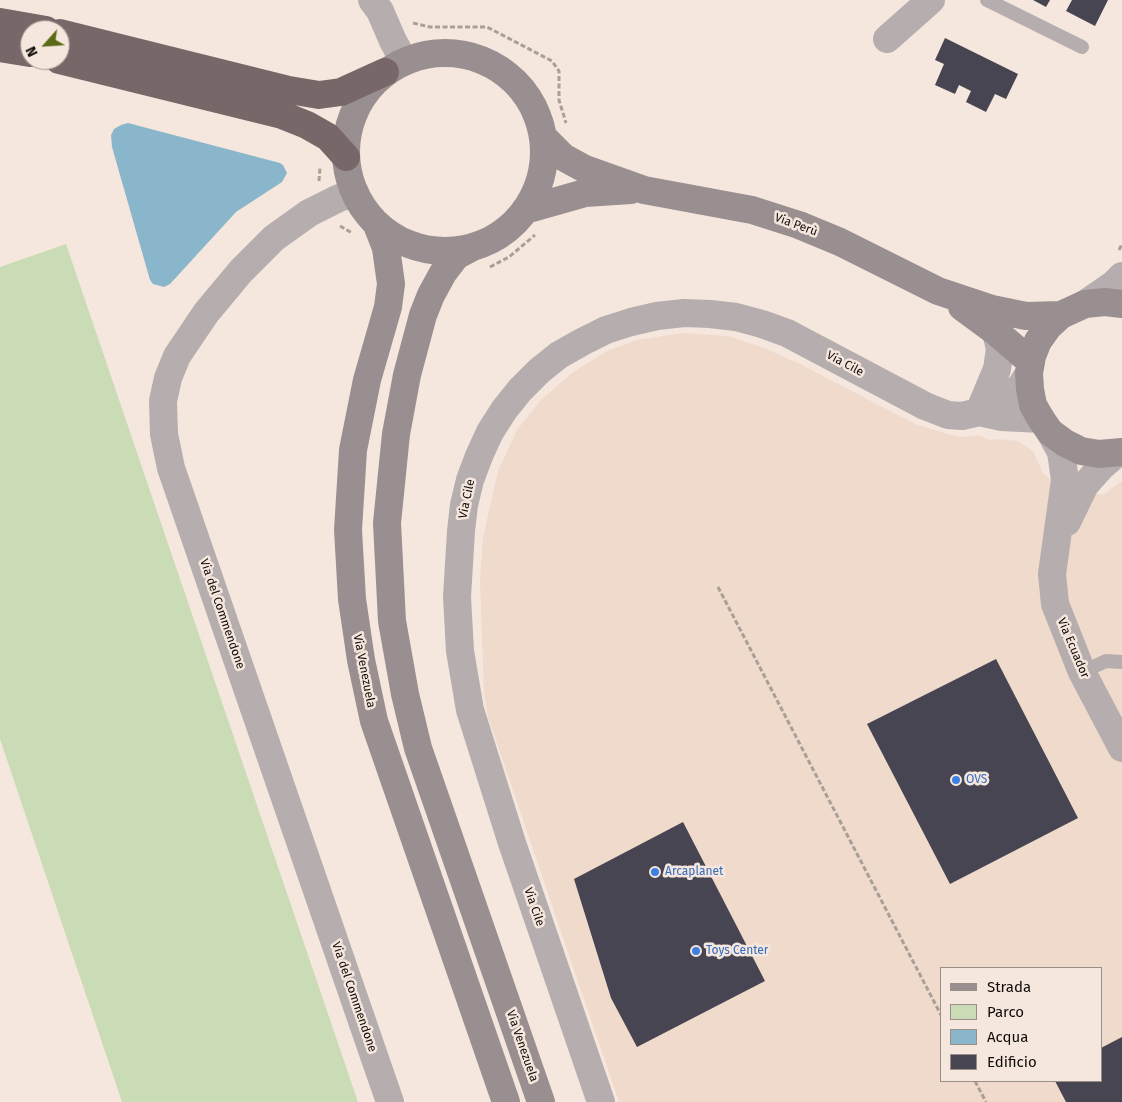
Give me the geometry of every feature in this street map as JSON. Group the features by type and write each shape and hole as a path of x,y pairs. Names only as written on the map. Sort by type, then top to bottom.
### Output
{"highway":[{"path":"0,22 20,25"},
{"path":"70,36 289,90 319,95 341,92 395,66"},
{"path":"0,48 20,51"},
{"path":"70,63 282,115 307,125 328,137 346,157"}],"main road":[{"path":"448,52 471,56 492,65 511,78 526,95 537,115 543,137 544,163 537,188 525,210 510,227 491,240 471,248 446,251 421,249 397,240 377,225 364,210 348,176 346,157 347,132 354,109 367,89 395,66 426,54 448,52"},
{"name":"Via Perù","path":"543,137 563,157 585,169 644,190 752,210 799,225 840,242 938,291 992,309 1026,316 1061,316"},
{"name":"Via Perù","path":"525,210 584,193 609,190 644,190"},
{"name":"Via Venezuela","path":"377,225 386,248 391,284 388,307 367,380 354,450 348,530 352,599 359,652 374,721 384,753 506,1102"},
{"name":"Via Venezuela","path":"471,248 456,256 431,295 423,315 407,375 396,434 387,523 392,621 405,694 418,748 541,1102"},
{"name":"Via Perù","path":"938,291 996,332 1030,368"},
{"path":"1119,453 1099,454 1081,451 1065,443 1045,425 1033,405 1030,389 1030,368 1038,341 1048,327 1061,316 1085,304 1105,302 1122,304"}],"street":[{"path":"372,0 380,11 393,41 395,66"},
{"path":"887,39 931,0"},
{"name":"Via del Commendone","path":"355,193 339,198 309,213 274,238 206,312 177,356 168,378 163,401 164,434 171,468 390,1102"},
{"path":"1085,304 1114,284 1122,276"},
{"name":"Via Cile","path":"601,1102 512,843 470,710 461,659 457,597 464,506 478,456 490,432 520,390 539,372 574,346 606,330 657,316 684,313 710,314 736,317 762,324 787,333 925,406 948,415 962,416 979,412 1003,401 1021,386 1030,368"},
{"path":"979,412 997,369 1000,349 996,332"},
{"name":"Via Cile","path":"979,412 1045,425"},
{"name":"Via Ecuador","path":"1045,425 1061,452 1065,480 1052,574 1055,604 1082,672 1122,748"},
{"name":"Via Ecuador","path":"1057,542 1085,485 1101,467 1119,453"}],"lane":[{"path":"987,0 1082,47"},
{"path":"1082,672 1106,661 1122,662"}],"path":[{"path":"409,21 417,25 430,26 487,27 552,61 559,72 559,100 567,125"},
{"path":"315,188 320,172 318,160"},
{"path":"718,587 940,1013"},
{"path":"976,1082 986,1102"}],"shaded area":[{"path":"683,333 728,336 764,348 800,364 915,424 954,436 979,435 989,440 1018,441 1033,451 1043,473 1051,480 1103,495 1122,481 1122,1102 619,1102 488,717 484,694 480,580 483,538 498,471 517,430 541,400 572,373 607,351 637,340"}],"green space":[{"path":"66,244 358,1102 122,1102 0,739 0,267"}],"water":[{"path":"128,123 280,163 287,173 282,182 236,212 170,284 164,287 153,284 150,280 112,147 111,135 114,129"}],"building":[{"path":"1033,0 1050,0 1046,7"},
{"path":"1072,0 1108,0 1095,26 1066,11"},
{"path":"945,38 1018,74 1006,99 995,94 986,112 966,102 971,91 959,85 955,94 935,85 944,64 935,60"},
{"path":"996,659 1078,818 950,884 867,724"},
{"path":"683,822 765,981 637,1047 611,998 574,879"},
{"path":"1122,1037 1122,1102 1066,1102 1056,1082 1102,1082 1102,1047"}],"place":[{"name":"OVS","path":"956,780"},
{"name":"Arcaplanet","path":"655,872"},
{"name":"Toys Center","path":"696,951"}]}
